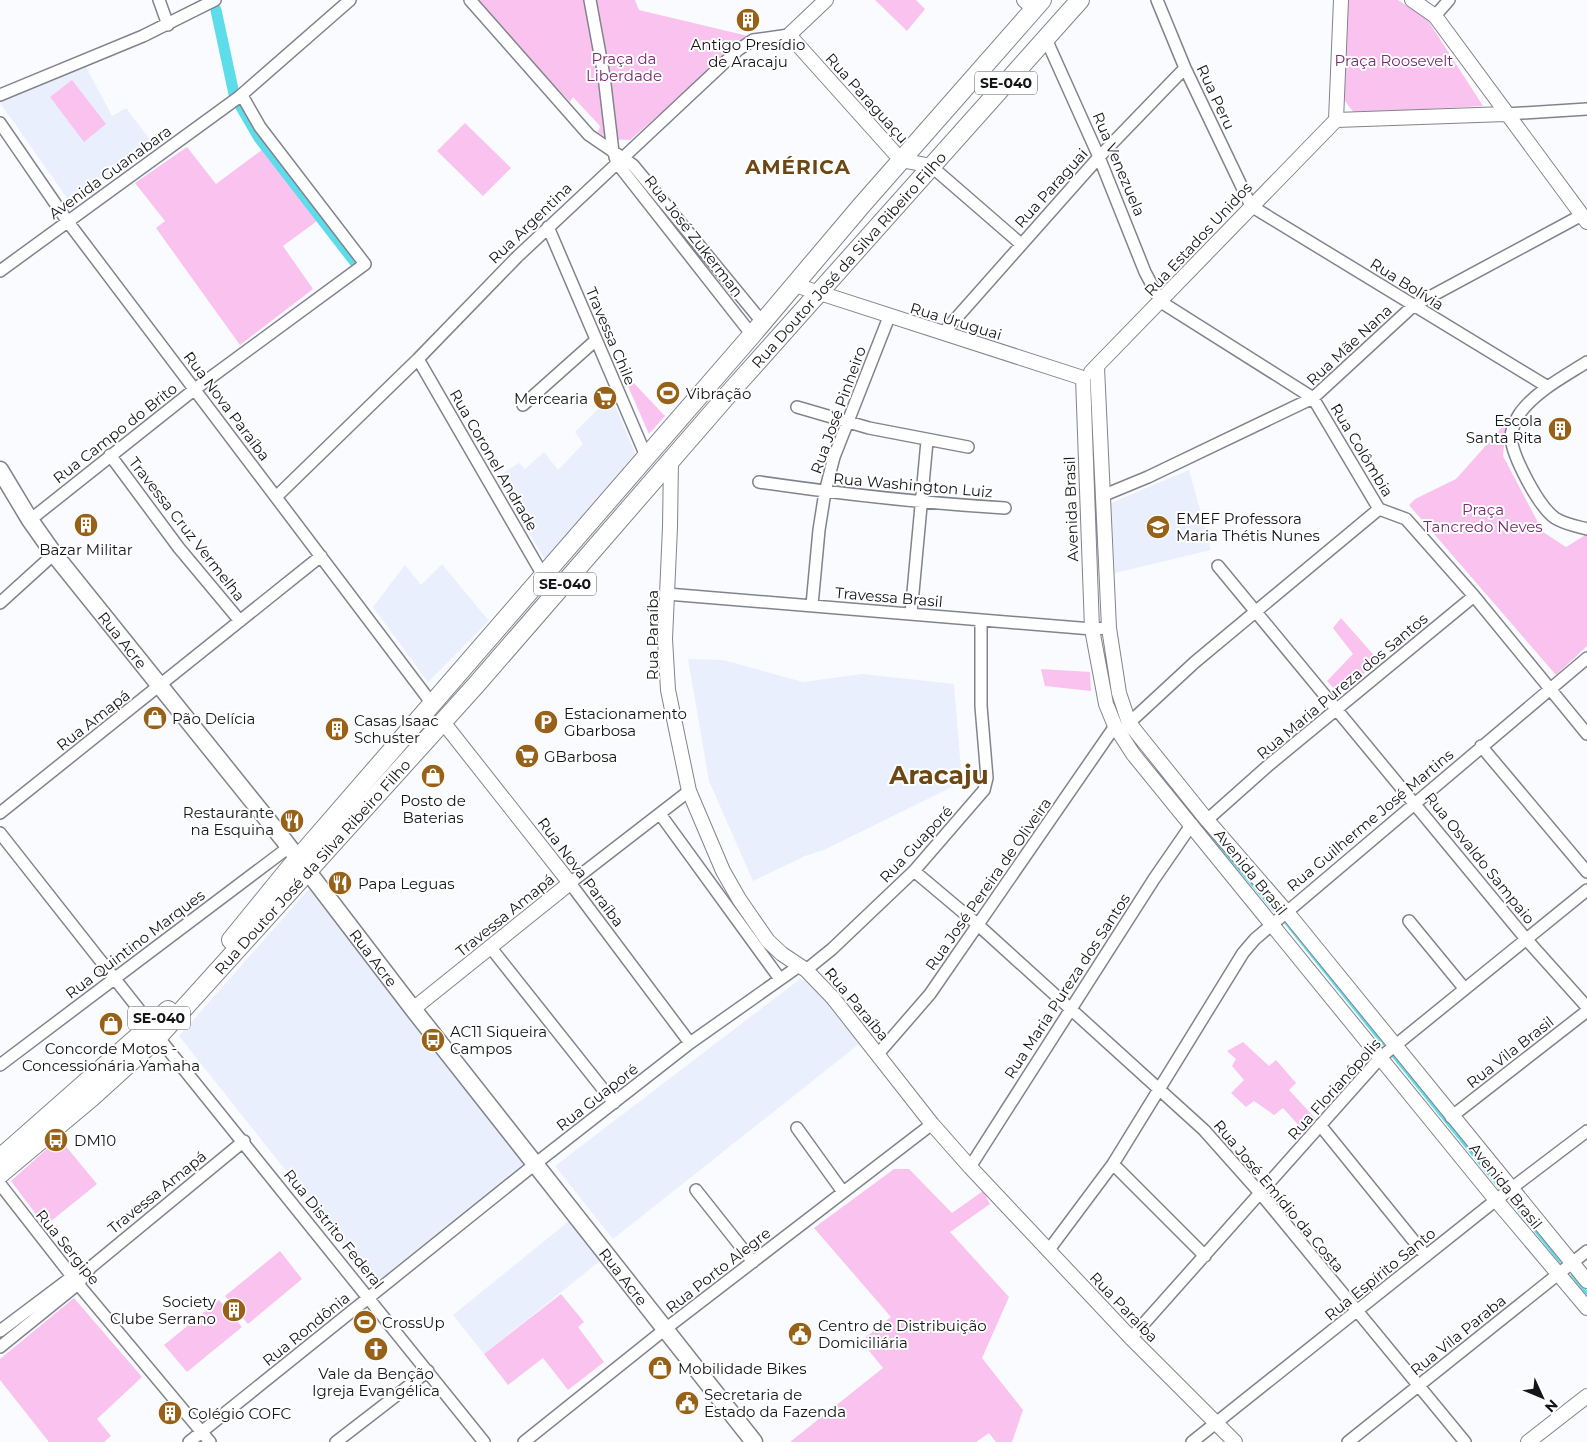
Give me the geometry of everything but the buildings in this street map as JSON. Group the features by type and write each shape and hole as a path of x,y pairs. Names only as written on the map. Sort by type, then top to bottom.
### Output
{"main road":[{"name":"Rua Doutor José da Silva Ribeiro Filho","path":"299,860 443,722 819,293 1080,0"},
{"name":"Rua Doutor José da Silva Ribeiro Filho","path":"0,1174 92,1098 155,1031 432,705 758,329 1033,3"},
{"name":"Rua Acre","path":"0,470 30,520 54,554 299,860 413,1009 754,1442"},
{"name":"Rua Doutor José da Silva Ribeiro Filho","path":"0,1158 155,1031"}],"street":[{"path":"160,0 168,25"},
{"path":"0,95 168,25 215,0"},
{"name":"Avenida Guanabara","path":"0,272 241,98 350,0"},
{"name":"Rua José Zukerman","path":"470,0 589,135 617,157 758,329"},
{"path":"590,0 617,157"},
{"path":"789,34 826,0"},
{"name":"Rua Peru","path":"1157,0 1185,68 1251,206"},
{"path":"1341,0 1336,120 1587,109"},
{"path":"1412,0 1435,16 1584,219"},
{"path":"1435,16 1449,0"},
{"name":"Rua Argentina","path":"276,497 418,359 617,157 738,50 753,40 789,34"},
{"name":"Rua Paraguaçu","path":"789,34 901,160"},
{"name":"Rua Venezuela","path":"1046,39 1099,157 1145,272 1161,302"},
{"name":"Rua Paraguai","path":"944,332 1099,157 1185,68"},
{"name":"Rua Campo do Brito","path":"30,520 194,389 365,264 260,127 241,98"},
{"name":"Rua Estados Unidos","path":"1083,378 1097,367 1161,302 1251,206 1336,120"},
{"name":"Rua Nova Paraíba","path":"0,123 68,222 432,705"},
{"path":"901,160 932,166 1022,244"},
{"name":"Rua Bolívia","path":"1251,206 1548,387"},
{"name":"Rua Mãe Nana","path":"1102,496 1148,477 1313,398 1413,306 1584,219"},
{"name":"Travessa Chile","path":"548,228 646,456"},
{"name":"Rua Uruguai","path":"795,285 889,317 944,332 1083,378"},
{"name":"Rua Colômbia","path":"1161,302 1313,398 1379,509 1406,519 1474,596 1587,734"},
{"name":"Rua José Pinheiro","path":"812,605 825,492 834,457 889,317"},
{"path":"523,405 596,340"},
{"name":"Rua Coronel Andrade","path":"418,359 544,577"},
{"path":"1587,362 1548,387 1520,413 1511,436 1520,464 1536,494 1554,517 1587,529"},
{"name":"Avenida Brasil","path":"1097,367 1109,628 1122,725 1134,754 1382,1057 1496,1200 1587,1308"},
{"name":"Avenida Brasil","path":"1083,378 1092,629 1106,704 1122,725 1286,911 1511,1190 1587,1281"},
{"path":"797,407 848,422 927,441 968,447"},
{"path":"911,614 927,441"},
{"name":"Travessa Cruz Vermelha","path":"110,455 179,548 240,622"},
{"name":"Rua Paraíba","path":"671,461 665,639 668,690 689,791 723,871 739,899 768,941 803,968 833,998 932,1124 970,1167 1131,1338 1235,1442"},
{"name":"Rua Washington Luiz","path":"760,482 825,492 1005,508"},
{"name":"Rua José Pereira de Oliveira","path":"878,1054 930,994 977,924 1122,725 1256,610 1379,509"},
{"path":"0,603 54,554"},
{"name":"Rua Amapá","path":"0,813 321,556"},
{"name":"Rua Osvaldo Sampaio","path":"1218,566 1415,802 1526,939 1587,1007"},
{"name":"Travessa Brasil","path":"667,594 1092,629 1109,628"},
{"name":"Rua Maria Pureza dos Santos","path":"1207,820 1337,708 1474,596"},
{"name":"Rua Guaporé","path":"535,1164 690,1043 780,979 803,968 832,949 914,871 980,797 986,784 981,706 981,620"},
{"name":"Rua Guilherme José Martins","path":"1048,1251 1113,1164 1159,1086 1243,953 1272,922 1358,852 1587,658"},
{"name":"Rua Nova Paraíba","path":"443,722 570,883 690,1043"},
{"path":"1481,746 1587,872"},
{"name":"Travessa Amapá","path":"413,1009 570,883 689,791"},
{"path":"660,814 780,979"},
{"name":"Rua Maria Pureza dos Santos","path":"970,1167 1069,1010 1192,824"},
{"name":"Rua Distrito Federal","path":"0,833 155,1031 484,1442"},
{"name":"Rua Quintino Marques","path":"0,1065 115,978 299,860"},
{"name":"Rua José Emídio da Costa","path":"914,871 977,924 1069,1010 1159,1086 1224,1151 1465,1442"},
{"name":"Rua Florianópolis","path":"1131,1338 1382,1057 1464,988 1587,890"},
{"path":"1409,921 1464,988"},
{"path":"491,948 614,1103"},
{"name":"Rua Vila Brasil","path":"1452,1117 1587,1011"},
{"name":"Rua Porto Alegre","path":"524,1442 664,1330 932,1124"},
{"path":"1320,1125 1426,1256"},
{"path":"797,1128 843,1192"},
{"name":"Rua Espírito Santo","path":"1192,1442 1358,1312 1496,1200 1587,1131"},
{"name":"Travessa Amapá","path":"0,1346 75,1280 244,1141"},
{"name":"Rua Rondônia","path":"189,1442 535,1164"},
{"path":"1113,1164 1206,1256"},
{"name":"Rua Sergipe","path":"0,1184 75,1280 210,1442"},
{"path":"696,1190 752,1262"},
{"name":"Rua Vila Paraba","path":"1348,1442 1587,1251"},
{"name":"Travessa Amapá","path":"0,1331 75,1280"},
{"path":"336,1442 428,1371"},
{"path":"1528,1442 1587,1396"}],"shaded area":[{"path":"86,67 112,116 126,108 151,141 70,202 0,103"},
{"path":"611,396 636,455 546,561 496,477 519,463 525,469 544,452 558,470 583,444 575,432"},
{"name":"EMEF Professora Maria Thétis Nunes","path":"1189,470 1211,550 1115,573 1111,503"},
{"path":"442,564 489,621 428,682 373,607 405,565 421,585"},
{"path":"688,659 723,660 803,682 862,674 954,684 962,782 826,849 805,856 753,881 709,781"},
{"path":"309,889 525,1162 375,1283 179,1036"},
{"path":"800,979 814,984 859,1044 613,1239 555,1166"},
{"path":"569,1221 601,1260 484,1354 453,1315"}],"green space":[{"name":"Praça da Liberdade","path":"474,0 635,0 639,10 748,36 630,140 608,139 598,132 600,126 573,97 570,102"},
{"path":"875,0 916,0 925,9 907,31"},
{"name":"Praça Roosevelt","path":"1348,0 1398,0 1427,19 1483,106 1354,113 1342,97"},
{"path":"72,80 106,124 84,142 50,97"},
{"path":"465,123 511,168 483,196 437,151"},
{"path":"187,147 216,184 263,149 317,221 283,246 313,289 240,345 156,228 165,221 135,183"},
{"path":"631,380 665,416 649,434 627,384"},
{"name":"Praça Tancredo Neves","path":"1506,423 1503,456 1543,532 1566,547 1587,534 1587,646 1556,675 1409,505 1415,499 1456,479"},
{"path":"1341,618 1379,661 1339,694 1327,681 1353,654 1333,628"},
{"path":"1041,669 1090,672 1091,691 1045,686"},
{"path":"1243,1042 1269,1066 1276,1060 1296,1083 1289,1090 1315,1118 1303,1130 1283,1108 1274,1115 1254,1101 1246,1107 1231,1093 1244,1080 1232,1066 1236,1059 1227,1051"},
{"path":"59,1138 97,1184 45,1226 11,1181"},
{"path":"894,1169 909,1169 952,1213 983,1191 990,1204 950,1232 1009,1297 982,1358 1023,1410 1012,1442 996,1442 989,1433 976,1442 790,1442 883,1368 861,1341 891,1317 814,1228"},
{"path":"280,1251 302,1279 248,1324 225,1296"},
{"path":"561,1294 584,1322 578,1327 604,1362 568,1390 543,1358 508,1385 484,1354"},
{"path":"74,1298 142,1377 97,1419 111,1436 104,1442 49,1442 0,1380 0,1359"},
{"path":"219,1300 242,1327 187,1372 164,1345"}],"waterway":[{"path":"216,10 234,94"},
{"path":"241,107 259,138 354,261"},
{"path":"1156,771 1274,910"},
{"path":"1286,923 1383,1044"},
{"path":"1394,1057 1499,1187"},
{"path":"1511,1201 1560,1261"},
{"path":"1572,1275 1587,1293"}],"place":[{"name":"Antigo Presídio de Aracaju","path":"748,20"},
{"name":"Vibração","path":"668,393"},
{"name":"Mercearia","path":"605,398"},
{"name":"Escola Santa Rita","path":"1560,429"},
{"name":"Bazar Militar","path":"86,525"},
{"name":"EMEF Professora Maria Thétis Nunes","path":"1158,527"},
{"name":"Pão Delícia","path":"155,718"},
{"name":"Estacionamento Gbarbosa","path":"546,722"},
{"name":"Casas Isaac Schuster","path":"337,729"},
{"name":"GBarbosa","path":"527,756"},
{"name":"Posto de Baterias","path":"433,776"},
{"name":"Restaurante na Esquina","path":"292,821"},
{"name":"Papa Leguas","path":"340,883"},
{"name":"Concorde Motos - Concessionária Yamaha","path":"111,1024"},
{"name":"AC11 Siqueira Campos","path":"433,1040"},
{"name":"DM10","path":"56,1140"},
{"name":"Society Clube Serrano","path":"234,1310"},
{"name":"CrossUp","path":"365,1322"},
{"name":"Centro de Distribuição Domiciliária","path":"800,1334"},
{"name":"Vale da Benção Igreja Evangélica","path":"376,1349"},
{"name":"Mobilidade Bikes","path":"660,1368"},
{"name":"Secretaria de Estado da Fazenda","path":"687,1403"},
{"name":"Colégio COFC","path":"170,1413"}],"district":[{"name":"AMÉRICA","path":"798,167"},
{"name":"Aracaju","path":"939,775"}]}
